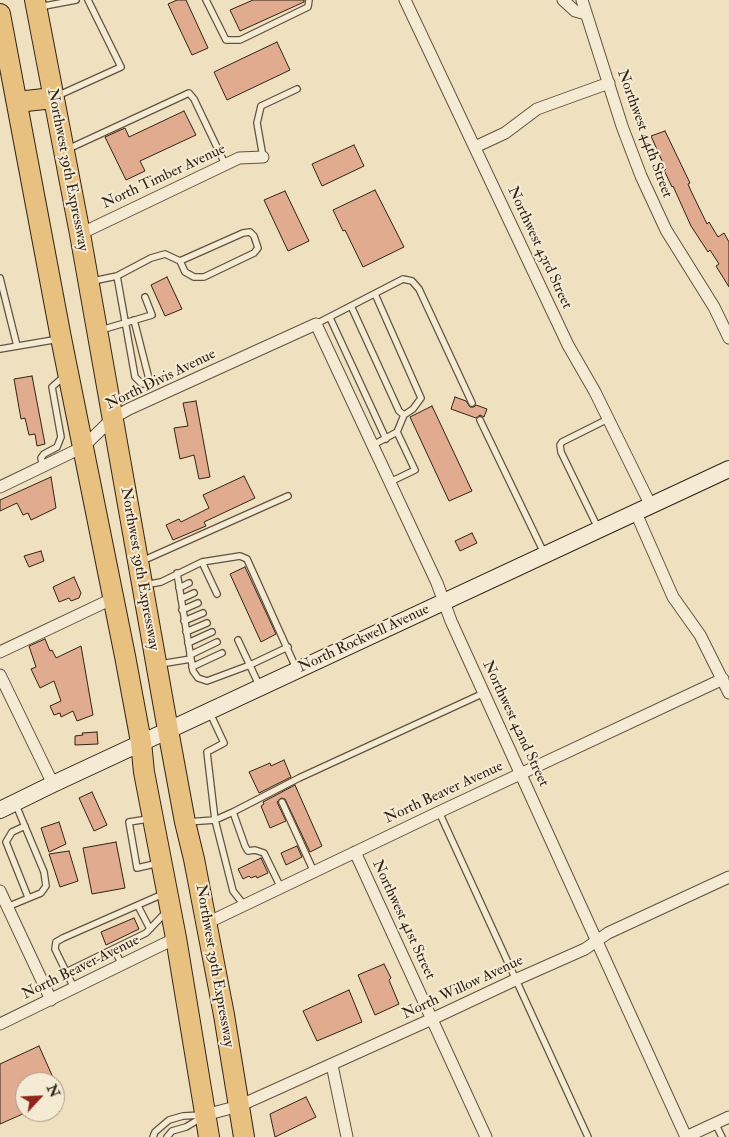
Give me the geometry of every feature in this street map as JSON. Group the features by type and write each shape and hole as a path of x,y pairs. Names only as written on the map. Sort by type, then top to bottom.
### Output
{"highway":[{"name":"Northwest 39th Expressway","path":"36,4 80,234 185,822 207,923 244,1137"},
{"name":"Northwest 39th Expressway","path":"0,14 61,338 141,742 144,772 176,938 209,1137"},
{"path":"17,102 53,98"}],"main road":[{"name":"North Rockwell Avenue","path":"0,810 141,742 729,469"}],"street":[{"name":"Northwest 43rd Street","path":"404,0 568,345 595,392 651,506"},
{"path":"563,0 574,11 586,14"},
{"name":"Northwest 44th Street","path":"582,0 632,152 652,203 687,265 714,307 729,338"},
{"path":"475,147 505,133 537,108 609,83"},
{"name":"North Timber Avenue","path":"80,234 239,158 263,157"},
{"name":"Northwest 42nd Street","path":"316,324 437,582 484,692 686,1137"},
{"name":"North Divis Avenue","path":"0,487 83,447 113,418 316,324"},
{"path":"636,513 673,597 700,635 729,693"},
{"path":"0,652 114,598"},
{"path":"0,675 53,784"},
{"name":"North Beaver Avenue","path":"207,923 723,679"},
{"name":"Northwest 41st Street","path":"355,852 486,1137"},
{"name":"North Willow Avenue","path":"206,1115 239,1106 332,1065 585,949 608,932 729,877"},
{"path":"0,891 51,1000"},
{"name":"North Beaver Avenue","path":"0,1024 176,938"},
{"path":"332,1065 346,1137"},
{"path":"686,1137 729,1117"}],"lane":[{"path":"36,4 76,0"},
{"path":"53,98 121,67 88,0"},
{"path":"206,0 226,40 240,40 308,7 309,0"},
{"path":"263,157 257,123 261,106 297,89"},
{"path":"64,151 189,94 194,99 226,165"},
{"path":"88,282 117,276 151,258 165,254 180,262 186,272 194,276 204,277 254,253 258,248 254,236 250,232 243,233 180,262"},
{"path":"117,276 135,377 142,384 146,383 149,379 134,320"},
{"path":"0,278 17,346"},
{"path":"316,324 403,279 412,280 419,289 472,403"},
{"path":"373,445 397,432 404,415 413,409 421,398 376,294"},
{"path":"97,331 152,315 145,297"},
{"path":"351,306 399,411 404,415"},
{"path":"330,318 386,438"},
{"path":"0,349 61,338"},
{"path":"44,466 41,458 44,454 57,447 61,437 52,387 60,380 69,379"},
{"path":"347,390 360,384"},
{"path":"599,530 561,452 560,445 562,442 608,419"},
{"path":"480,420 545,555"},
{"path":"390,482 415,470 397,432"},
{"path":"138,563 288,496"},
{"path":"142,585 161,582 202,562 240,556 247,559 297,670"},
{"path":"202,562 217,594"},
{"path":"177,574 192,667 198,678 207,682 288,647"},
{"path":"201,578 208,574"},
{"path":"179,588 189,583"},
{"path":"206,587 212,584"},
{"path":"181,599 194,593"},
{"path":"182,610 198,603"},
{"path":"184,621 203,613"},
{"path":"186,632 207,623"},
{"path":"188,644 212,632"},
{"path":"156,665 191,657 217,642"},
{"path":"238,643 260,687"},
{"path":"192,667 222,653"},
{"path":"185,822 215,820 306,774 484,692"},
{"path":"209,711 224,743 207,752 215,820 233,891 244,905"},
{"path":"282,802 314,872"},
{"path":"7,907 41,893 46,886 44,872 15,803"},
{"path":"233,812 248,851 255,850 264,853 282,888"},
{"path":"439,812 588,1137"},
{"path":"25,826 12,832 6,842 28,897"},
{"path":"74,989 54,950 56,942 138,906 168,900"},
{"path":"66,972 146,933 168,900"},
{"path":"138,906 150,929"},
{"path":"114,948 122,965"},
{"path":"153,1137 154,1132 169,1120 183,1116 206,1115"},
{"path":"166,1137 172,1132 186,1128 206,1115"},
{"path":"715,1123 722,1137"}],"building":[{"path":"177,0 186,0 208,48 192,55 168,4"},
{"path":"253,0 304,0 304,2 240,31 230,10"},
{"path":"277,42 290,70 227,100 214,72"},
{"path":"184,111 196,135 140,161 145,171 126,180 105,137 125,128 129,137"},
{"path":"665,131 707,224 709,222 718,237 724,233 729,242 729,287 716,266 719,264 710,250 708,252 691,226 664,170 666,169 651,136"},
{"path":"354,145 364,166 322,186 312,164"},
{"path":"375,190 404,247 363,267 333,210"},
{"path":"285,191 309,241 288,251 264,200"},
{"path":"167,277 182,309 165,316 151,285"},
{"path":"32,376 45,444 37,446 35,434 29,435 25,418 21,419 14,379"},
{"path":"455,397 466,401 470,407 476,405 487,409 484,417 480,415 476,418 451,409"},
{"path":"196,401 210,477 199,479 194,455 180,459 174,428 188,426 183,403"},
{"path":"432,406 472,491 449,501 410,417"},
{"path":"244,476 255,498 204,522 206,526 173,540 166,525 179,519 181,522 209,508 203,495"},
{"path":"51,477 56,508 31,520 28,513 23,515 17,503 0,511 0,500"},
{"path":"472,533 477,543 460,551 455,541"},
{"path":"41,551 44,561 29,567 24,556"},
{"path":"245,567 276,634 261,642 230,574"},
{"path":"74,577 81,593 79,598 71,601 69,598 59,602 53,587"},
{"path":"45,639 50,651 52,650 56,658 81,646 93,715 77,721 73,711 61,717 60,713 54,715 50,706 61,701 54,681 40,688 31,669 36,667 29,646"},
{"path":"97,732 98,744 75,745 75,736 83,735 82,733"},
{"path":"284,760 291,777 259,793 249,772 270,763 271,766"},
{"path":"295,785 322,846 310,852 285,799 281,798 277,802 286,821 270,828 261,806 264,804 263,802"},
{"path":"92,792 107,825 94,831 79,798"},
{"path":"59,822 66,844 49,852 41,828"},
{"path":"116,842 125,888 92,894 83,848"},
{"path":"297,846 302,857 286,865 281,853"},
{"path":"69,851 78,881 60,887 49,854"},
{"path":"261,858 268,873 257,878 256,876 251,878 249,876 243,879 238,869"},
{"path":"134,918 139,929 106,945 101,932"},
{"path":"384,964 391,978 389,980 399,1004 375,1015 358,975"},
{"path":"349,990 362,1022 317,1041 303,1011"},
{"path":"39,1046 51,1072 15,1072 15,1117 0,1124 0,1064"},
{"path":"306,1097 316,1117 275,1137 270,1114"}]}
